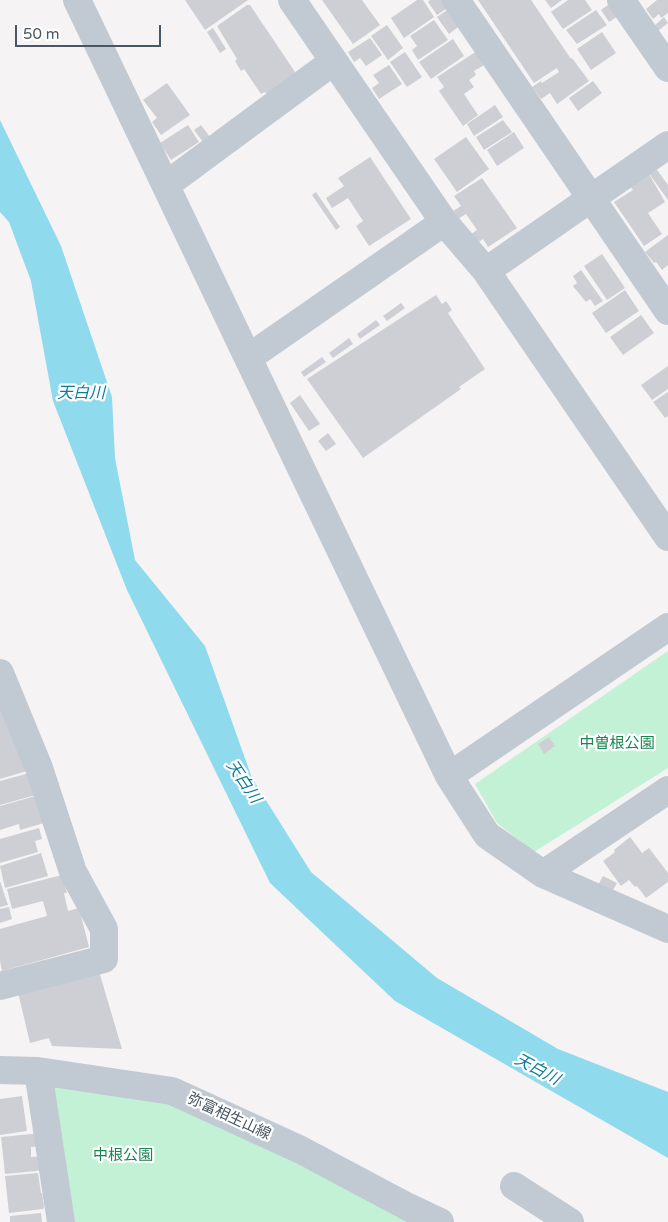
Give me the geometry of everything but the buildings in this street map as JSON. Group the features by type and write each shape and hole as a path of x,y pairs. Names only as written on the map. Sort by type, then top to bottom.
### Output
{"street":[{"path":"292,0 444,222 486,271 668,537"},
{"path":"456,0 668,311"},
{"path":"621,0 668,68"},
{"path":"82,3 248,358 449,776 487,835 543,874 668,928"},
{"path":"166,184 334,61"},
{"path":"486,271 668,145"},
{"path":"248,358 444,222"},
{"path":"449,776 668,627"},
{"path":"0,674 39,768 73,872 104,929 104,960 0,986"},
{"path":"543,874 668,790"},
{"name":"弥富相生山線","path":"0,1070 38,1072 172,1091 301,1150 408,1208 440,1222"},
{"path":"38,1072 61,1222"},
{"path":"514,1186 570,1222"}],"green space":[{"name":"中曽根公園","path":"668,651 668,768 534,852 497,823 475,784"},
{"name":"中根公園","path":"45,1080 168,1097 411,1222 67,1222"}],"water":[{"name":"天白川","path":"0,120 61,246 112,397 115,458 135,560 205,646 252,778 311,872 437,978 558,1049 668,1092 668,1158 395,1001 270,883 127,590 53,401 31,281 9,222 0,212"}]}
